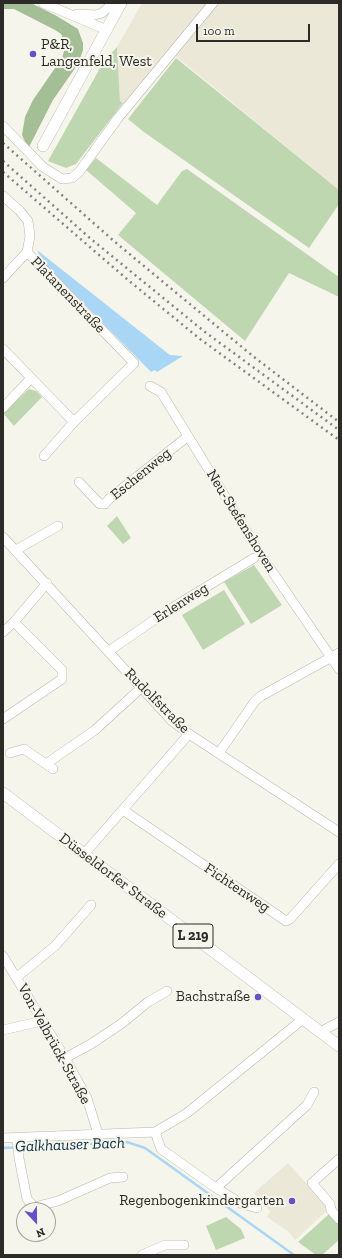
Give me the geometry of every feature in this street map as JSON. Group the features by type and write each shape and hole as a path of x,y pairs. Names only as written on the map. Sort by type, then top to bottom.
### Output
{"main road":[{"path":"43,146 121,3"},
{"name":"Düsseldorfer Straße","path":"3,793 339,1046"}],"street":[{"path":"43,3 107,30"},
{"path":"70,14 95,16 102,13 113,3"},
{"path":"5,128 43,167 62,179 72,178 79,172 118,118 213,3"},
{"path":"3,196 19,210 28,221 30,236 26,252"},
{"name":"Platanenstraße","path":"3,278 26,252 134,363 74,422"},
{"path":"3,349 74,422 44,456"},
{"path":"3,408 31,378"},
{"name":"Neu-Stefenshoven","path":"150,386 161,392 187,437 261,555 335,655 339,669"},
{"name":"Eschenweg","path":"80,482 100,504 105,504 109,499 187,437"},
{"path":"16,550 58,526"},
{"name":"Rudolfstraße","path":"3,537 47,583 172,721 189,734 339,832"},
{"name":"Erlenweg","path":"109,651 170,609 254,558"},
{"path":"3,632 14,622 47,583"},
{"path":"3,719 62,679 62,670 14,622"},
{"path":"219,753 255,701 261,696 335,655"},
{"path":"10,753 24,749 50,766 95,730 142,688"},
{"path":"84,854 189,734"},
{"name":"Fichtenweg","path":"123,810 286,921 290,919 339,864"},
{"path":"17,977 54,946 91,905"},
{"name":"Von-Velbrück-Straße","path":"3,956 65,1058 87,1098 98,1134"},
{"path":"65,1058 91,1044 121,1024 148,1002 167,991"},
{"path":"3,1138 155,1132 187,1114 303,1019"},
{"path":"3,1030 42,1021"},
{"path":"320,1032 339,1022"},
{"path":"216,1188 307,1105 314,1092"},
{"path":"155,1132 161,1149 216,1188 242,1204 256,1208"},
{"path":"17,1138 19,1158 27,1199 34,1208 58,1201 110,1178 123,1177"},
{"path":"339,1159 312,1183 330,1204 331,1210 339,1219"},
{"path":"142,1255 165,1245 184,1245"}],"shaded area":[{"path":"142,3 339,3 339,190 172,53 129,106 120,101 117,47"},
{"name":"Regenbogenkindergarten","path":"288,1163 329,1209 295,1240 289,1232 267,1217 270,1211 254,1193"}],"green space":[{"path":"3,3 31,3 55,15 78,29 83,43 83,50 78,64 53,100 29,147 22,135 25,117 33,100 62,58 66,44 61,34 55,30 14,9 3,9"},
{"path":"117,47 120,101 123,103 76,164 66,168 48,161 104,61"},
{"path":"176,58 339,190 339,204 309,248 144,132 128,119"},
{"path":"96,158 157,205 182,171 187,169 339,277 339,297 289,273 245,341 118,235 136,213 86,170"},
{"path":"29,389 36,391 42,397 14,426 3,413"},
{"path":"117,516 131,538 123,544 107,526"},
{"path":"254,565 282,605 251,624 224,582"},
{"path":"224,590 245,624 203,650 182,615"},
{"path":"329,1214 339,1225 339,1240 322,1255 316,1255 298,1242"},
{"path":"226,1217 241,1229 245,1238 216,1250 206,1226"}],"water":[{"path":"37,250 170,355 183,356 157,372 155,370 151,372 42,261"}],"waterway":[{"name":"Galkhauser Bach","path":"3,1148 127,1142 145,1148 294,1255"}],"railway":[{"path":"3,143 115,242 174,291 254,357 339,422"},
{"path":"3,161 91,239 205,332 339,430"},
{"path":"3,172 128,280 200,339 339,440"}],"place":[{"name":"P&R, Langenfeld, West","path":"33,54"},
{"name":"Bachstraße","path":"258,997"},
{"name":"Regenbogenkindergarten","path":"292,1201"}]}
